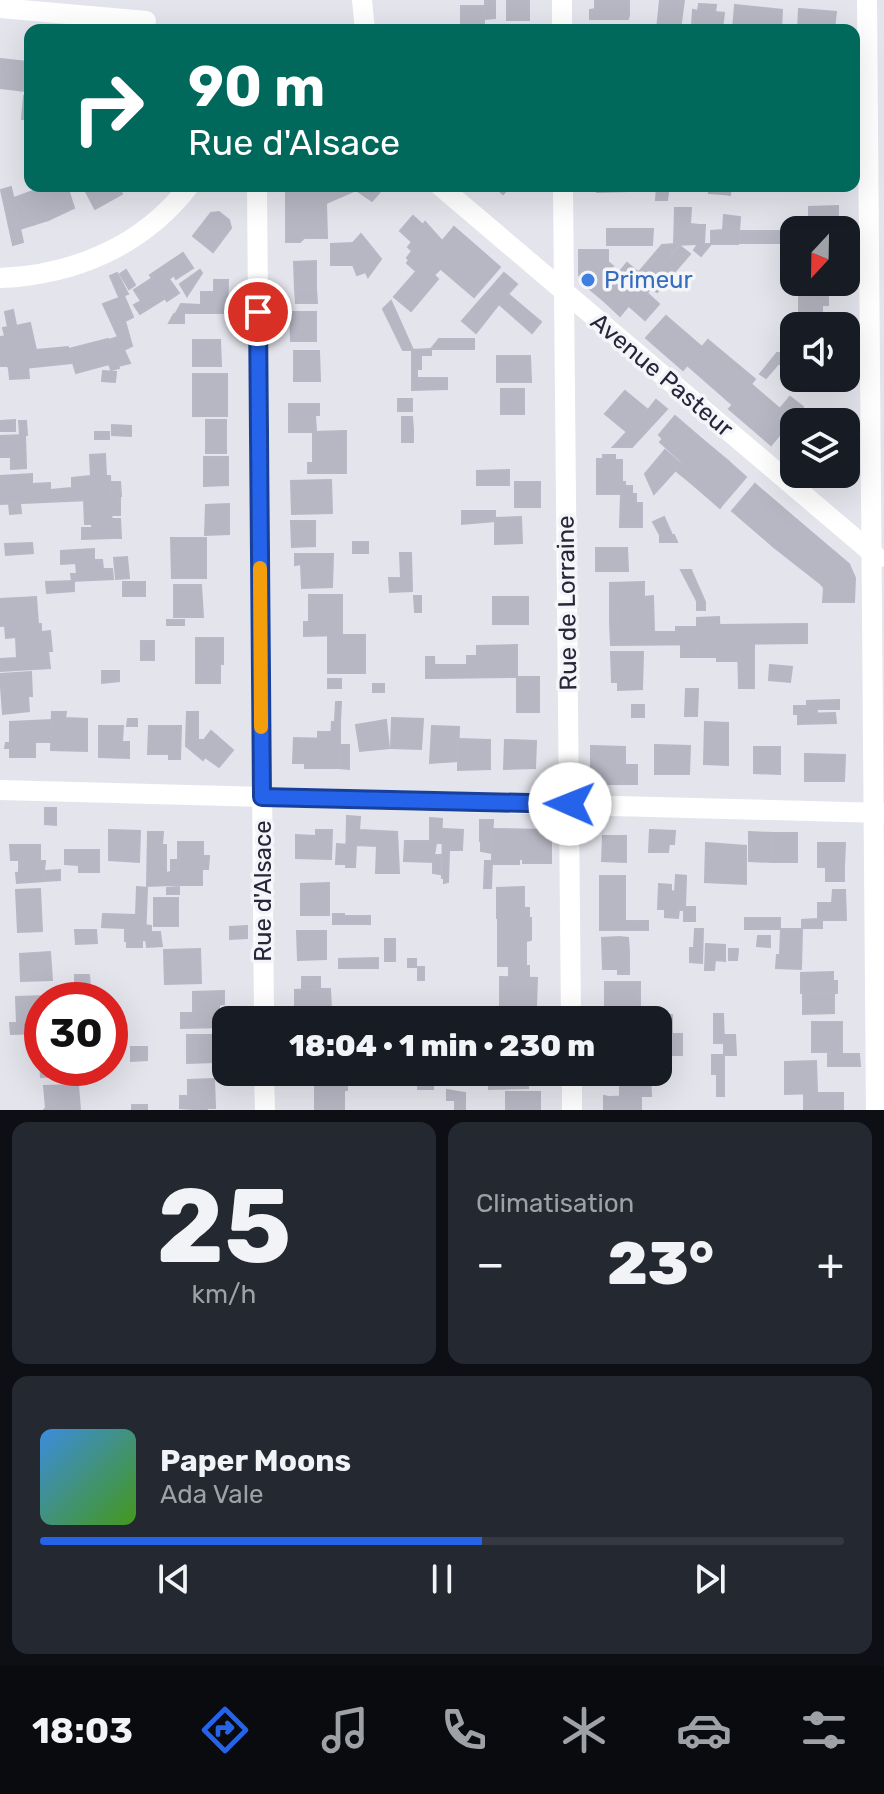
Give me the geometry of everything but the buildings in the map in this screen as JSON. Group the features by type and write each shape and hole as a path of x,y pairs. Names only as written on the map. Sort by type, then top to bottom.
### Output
{"street":[{"path":"147,24 151,0"},
{"path":"362,0 364,24"},
{"path":"562,0 562,24"},
{"path":"867,0 878,558 876,1110"},
{"path":"0,8 138,24"},
{"path":"0,278 33,277 77,267 137,236 184,192"},
{"name":"Rue d'Alsace","path":"257,192 264,1006"},
{"name":"Avenue Pasteur","path":"447,192 878,558"},
{"name":"Rue de Lorraine","path":"563,192 571,1006"},
{"path":"0,790 879,813"},
{"path":"264,1086 265,1110"},
{"path":"572,1086 572,1110"}],"slow traffic":[{"path":"260,568 261,727"}],"place":[{"name":"Primeur","path":"588,280"}],"route":[{"path":"258,312 262,797 570,804"}]}
